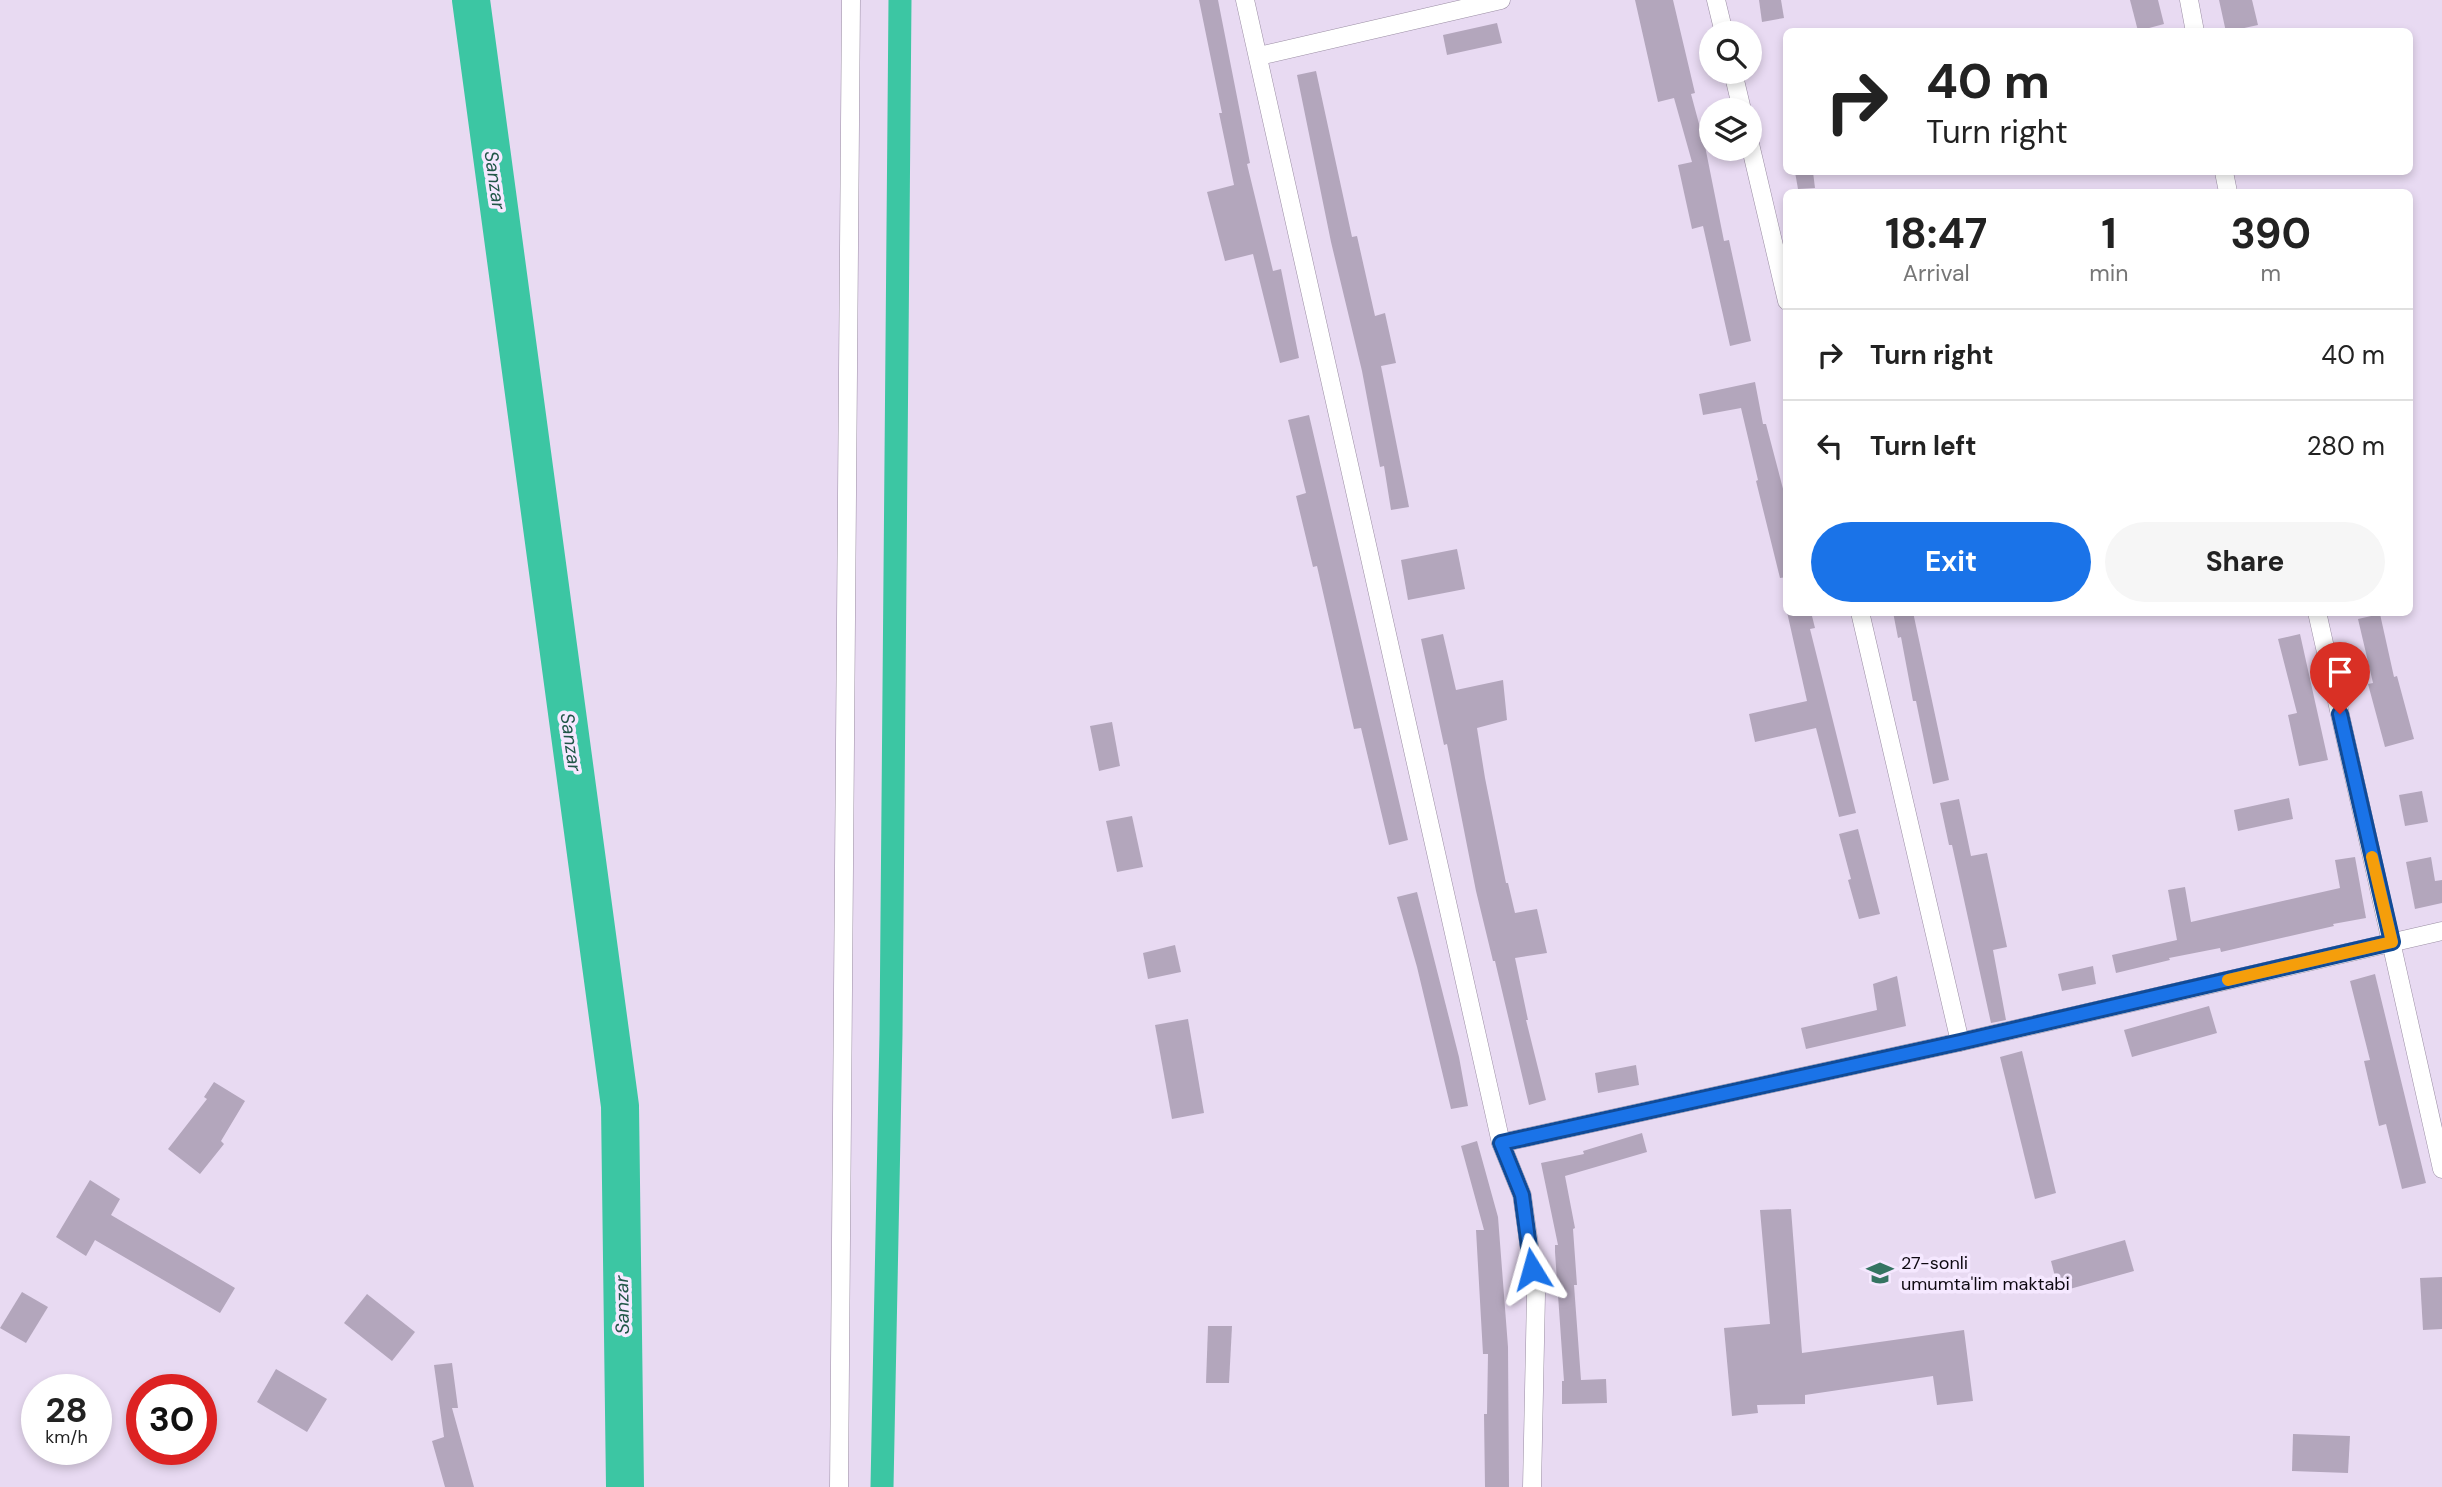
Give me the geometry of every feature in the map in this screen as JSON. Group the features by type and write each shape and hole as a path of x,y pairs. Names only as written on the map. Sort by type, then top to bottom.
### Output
{"street":[{"path":"839,1487 851,0"},
{"path":"1245,0 1501,1143 1522,1195 1536,1294 1532,1487"},
{"path":"1259,56 1501,0"},
{"path":"1716,0 1721,21"},
{"path":"2189,0 2194,28"},
{"path":"1754,161 1783,284"},
{"path":"1861,616 1960,1042"},
{"path":"2318,616 2442,1169"},
{"path":"1501,1143 1960,1042 2442,931"}],"building":[{"path":"1199,0 1218,0 1250,163 1247,164 1273,271 1281,269 1299,358 1280,363 1253,254 1225,261 1207,192 1234,185"},
{"path":"1635,0 1673,0 1695,93 1691,94 1699,124 1699,161 1708,161 1724,241 1729,240 1751,341 1730,346 1703,226 1692,229 1678,165 1692,162 1674,98 1658,102"},
{"path":"1759,0 1781,0 1784,18 1762,21"},
{"path":"2130,0 2158,0 2164,24 2137,28"},
{"path":"2219,0 2252,0 2258,25 2225,28"},
{"path":"1497,23 1502,43 1447,55 1443,35"},
{"path":"1316,71 1352,237 1357,236 1375,316 1385,313 1396,363 1381,366 1409,507 1391,510 1384,466 1380,467 1362,371 1331,242 1297,75"},
{"path":"1796,175 1813,175 1815,188 1798,189"},
{"path":"1755,382 1763,424 1766,424 1783,489 1783,578 1780,578 1741,408 1703,415 1699,394"},
{"path":"1309,415 1408,840 1389,845 1361,728 1354,729 1317,566 1313,567 1296,496 1306,493 1288,420"},
{"path":"1457,549 1465,589 1408,600 1401,560"},
{"path":"1788,616 1812,616 1815,628 1810,629 1856,813 1839,817 1816,728 1755,742 1749,714 1807,701"},
{"path":"1894,616 1914,616 1949,780 1933,784 1901,637 1898,638"},
{"path":"2380,616 2394,677 2397,676 2414,739 2385,747 2368,684 2373,683 2358,619"},
{"path":"1443,634 1456,690 1503,680 1507,720 1477,728 1506,883 1515,913 1537,909 1547,953 1515,958 1526,1020 1546,1100 1529,1105 1476,891 1447,744 1444,745 1421,639"},
{"path":"2300,634 2328,760 2299,766 2288,715 2297,713 2278,639"},
{"path":"1112,722 1120,766 1099,771 1090,726"},
{"path":"2422,791 2428,822 2405,826 2399,795"},
{"path":"2289,798 2293,819 2238,831 2234,810"},
{"path":"1959,799 1971,856 1987,853 2007,947 1993,950 2006,1020 1991,1023 1952,845 1949,845 1940,803"},
{"path":"1132,816 1143,867 1117,872 1106,821"},
{"path":"1858,829 1880,914 1859,919 1839,834"},
{"path":"2355,857 2366,918 2221,952 2220,948 2169,958 2170,960 2116,973 2112,955 2177,940 2168,890 2185,887 2191,922 2340,888 2335,860"},
{"path":"2431,857 2435,881 2442,880 2442,903 2415,909 2406,862"},
{"path":"1417,892 1459,1057 1468,1106 1451,1109 1417,967 1397,897"},
{"path":"1175,945 1181,972 1148,979 1143,953"},
{"path":"2093,966 2096,984 2062,991 2058,974"},
{"path":"2375,974 2426,1183 2402,1189 2386,1124 2379,1126 2364,1061 2370,1060 2350,981"},
{"path":"1897,976 1906,1026 1806,1049 1801,1028 1877,1010 1873,984"},
{"path":"2209,1006 2217,1033 2132,1057 2124,1030"},
{"path":"1188,1019 1204,1113 1172,1119 1155,1025"},
{"path":"2022,1051 2056,1193 2035,1199 2000,1057"},
{"path":"1636,1065 1639,1085 1598,1093 1595,1073"},
{"path":"214,1082 245,1101 221,1141 224,1144 200,1174 168,1149 207,1099 204,1097"},
{"path":"1642,1133 1647,1152 1565,1176 1575,1228 1577,1285 1574,1285 1581,1380 1606,1379 1607,1403 1562,1404 1564,1381 1555,1252 1555,1245 1558,1245 1541,1163 1584,1154 1583,1151"},
{"path":"1477,1141 1498,1217 1508,1347 1509,1487 1485,1487 1484,1414 1487,1414 1488,1354 1483,1354 1476,1230 1484,1230 1461,1146"},
{"path":"90,1180 120,1199 111,1215 235,1288 220,1313 95,1240 86,1256 56,1237"},
{"path":"1791,1209 1802,1353 1964,1330 1973,1401 1937,1405 1933,1376 1805,1395 1805,1404 1757,1405 1758,1413 1732,1416 1724,1328 1770,1324 1760,1210"},
{"path":"2125,1240 2134,1271 2059,1292 2051,1261"},
{"path":"2442,1277 2442,1329 2423,1330 2420,1278"},
{"path":"22,1292 48,1307 26,1343 0,1328"},
{"path":"367,1294 415,1332 392,1361 344,1323"},
{"path":"1208,1326 1232,1326 1229,1383 1206,1383"},
{"path":"452,1363 458,1408 452,1408 474,1487 445,1487 432,1441 444,1437 434,1365"},
{"path":"276,1369 327,1399 307,1432 257,1402"},
{"path":"2293,1434 2350,1436 2348,1473 2292,1471"}],"waterway":[{"name":"Sanzar","path":"471,0 620,1106 625,1487"},
{"path":"882,1487 891,1034 900,0"}],"slow traffic":[{"path":"2228,980 2392,942 2372,857"}],"place":[{"name":"27-sonli umumta'lim maktabi","path":"1880,1273"}],"route":[{"path":"1532,1269 1522,1195 1501,1143 1960,1042 2392,942 2340,714"}]}
